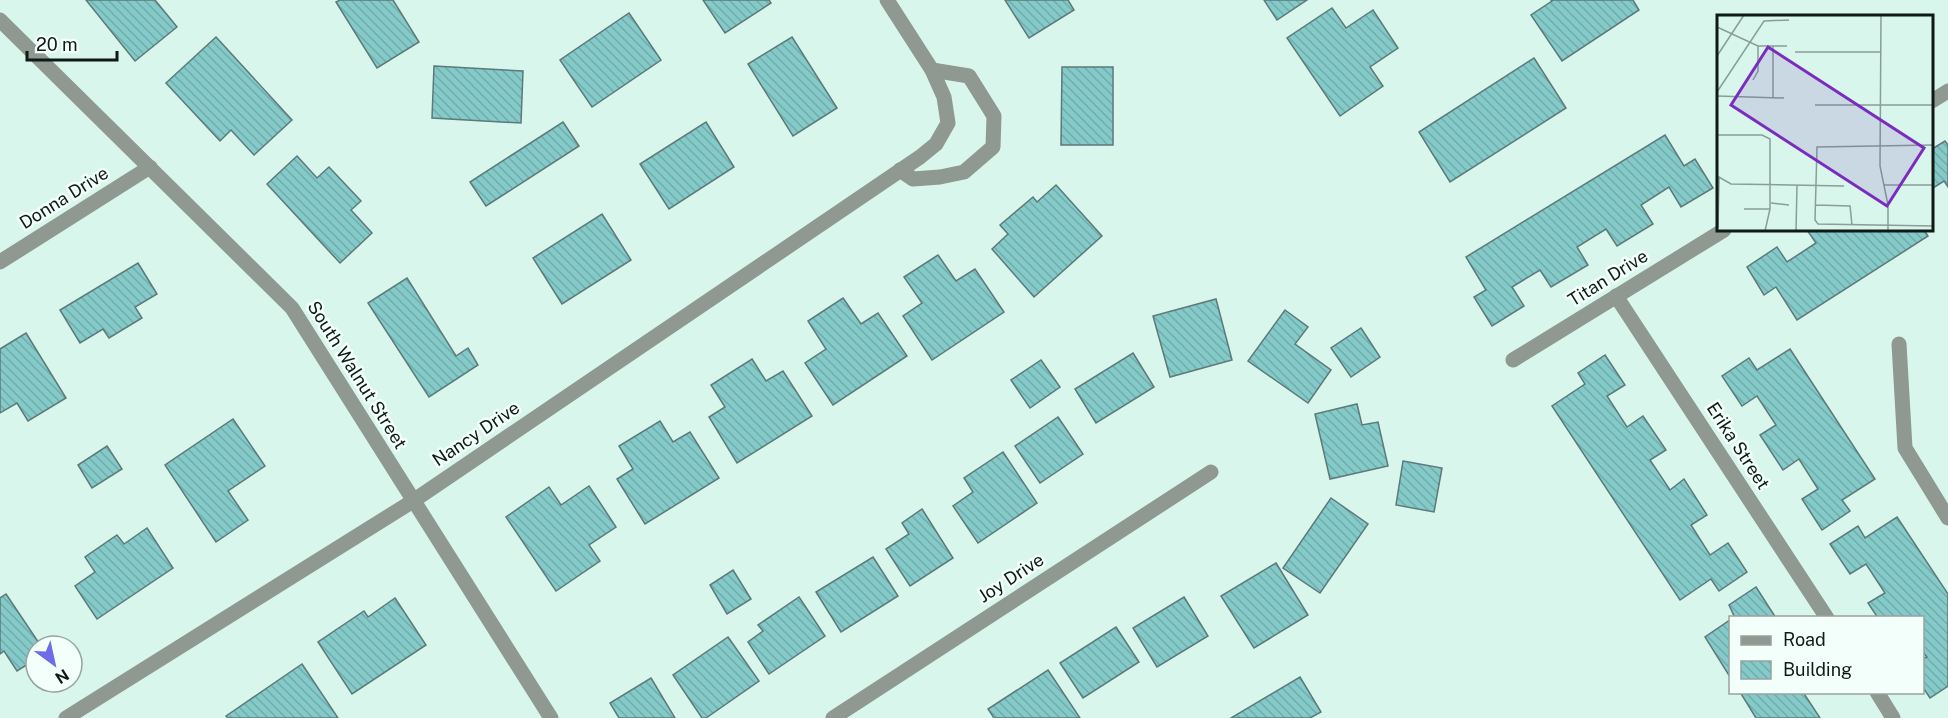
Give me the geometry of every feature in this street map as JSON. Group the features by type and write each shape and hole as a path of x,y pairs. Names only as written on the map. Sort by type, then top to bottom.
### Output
{"street":[{"path":"887,0 932,70 969,76 994,116 993,147 964,172 914,179 900,170"},
{"name":"South Walnut Street","path":"0,20 292,308 551,718"},
{"name":"Nancy Drive","path":"66,718 413,501 936,144 948,123 944,97 932,70"},
{"path":"1933,100 1948,91"},
{"name":"Donna Drive","path":"0,262 150,167"},
{"name":"Titan Drive","path":"1513,360 1722,231"},
{"name":"Erika Street","path":"1616,296 1826,616"},
{"path":"1899,344 1905,448 1948,518"},
{"name":"Joy Drive","path":"833,718 1210,472"},
{"path":"1877,694 1893,718"}],"building":[{"path":"86,0 155,0 177,27 135,61"},
{"path":"340,0 393,0 419,42 377,68 336,2"},
{"path":"703,0 769,0 771,3 725,33"},
{"path":"1005,0 1068,0 1074,10 1029,38"},
{"path":"1264,0 1307,0 1277,20"},
{"path":"1551,0 1633,0 1639,10 1562,61 1531,15"},
{"path":"1332,8 1346,28 1373,10 1398,48 1370,67 1383,86 1340,116 1287,38"},
{"path":"629,13 661,60 592,107 560,60"},
{"path":"216,37 292,120 254,155 231,130 220,141 166,83"},
{"path":"792,37 837,108 793,136 748,64"},
{"path":"1534,58 1566,108 1450,182 1419,132"},
{"path":"434,66 523,71 521,123 432,118"},
{"path":"1062,67 1113,67 1113,145 1061,145"},
{"path":"563,122 579,146 486,206 470,182"},
{"path":"706,122 734,167 669,209 640,164"},
{"path":"1665,135 1684,166 1695,159 1713,188 1681,207 1669,187 1641,205 1653,224 1617,246 1606,229 1577,247 1588,265 1551,287 1540,270 1512,287 1524,306 1492,326 1474,297 1486,290 1466,257"},
{"path":"1945,141 1948,145 1948,187 1944,181 1933,188 1933,148"},
{"path":"297,156 317,178 329,167 361,201 351,210 372,233 340,263 267,184"},
{"path":"1056,185 1102,236 1034,297 992,249 1008,234 1000,225 1033,197 1037,202"},
{"path":"602,214 631,260 562,304 533,258"},
{"path":"1808,231 1925,231 1928,236 1797,320 1776,287 1764,295 1747,267 1777,247 1787,262 1816,243"},
{"path":"938,255 956,281 975,269 1004,312 932,360 903,316 922,303 904,277"},
{"path":"138,263 157,294 135,307 142,318 109,338 103,329 80,343 60,310"},
{"path":"407,278 456,356 468,348 478,365 429,397 368,303"},
{"path":"843,298 861,324 878,313 907,356 833,405 805,363 826,349 808,321"},
{"path":"1216,299 1232,360 1170,377 1153,316"},
{"path":"1285,310 1308,327 1295,344 1331,370 1308,403 1248,361"},
{"path":"1361,328 1380,357 1351,377 1331,348"},
{"path":"26,333 66,398 28,421 17,403 0,413 0,349"},
{"path":"1790,349 1875,479 1842,500 1850,511 1822,530 1802,499 1818,489 1799,459 1783,470 1760,435 1776,425 1757,396 1742,406 1722,376 1749,358 1757,370"},
{"path":"1133,353 1154,387 1096,423 1075,389"},
{"path":"1605,355 1625,385 1607,396 1627,427 1643,416 1666,450 1650,460 1670,490 1684,479 1707,515 1691,525 1710,555 1728,543 1747,572 1719,591 1711,579 1680,600 1552,406 1585,384 1578,373"},
{"path":"752,359 766,381 783,371 812,416 737,463 709,417 725,407 711,385"},
{"path":"1041,360 1060,387 1030,408 1011,380"},
{"path":"1357,404 1362,425 1378,422 1388,466 1330,479 1315,414"},
{"path":"1058,417 1083,454 1040,483 1015,446"},
{"path":"233,419 265,466 228,491 248,520 216,542 165,465"},
{"path":"660,421 673,442 690,432 719,478 645,524 617,479 633,469 619,446"},
{"path":"107,446 122,469 92,488 78,465"},
{"path":"1003,452 1037,503 978,543 953,506 973,492 964,478"},
{"path":"1403,461 1442,468 1434,512 1396,505"},
{"path":"589,486 616,527 589,545 600,561 556,591 506,517 549,487 561,505"},
{"path":"1331,498 1368,524 1320,593 1283,568"},
{"path":"922,509 953,558 910,586 886,549 909,534 902,523"},
{"path":"1897,517 1948,594 1948,686 1930,698 1924,689 1924,658 1927,657 1924,653 1924,616 1877,616 1868,603 1885,593 1866,564 1850,574 1830,544 1858,526 1865,538"},
{"path":"147,528 173,568 97,619 75,586 95,572 85,557 117,535 124,544"},
{"path":"873,557 898,596 841,632 816,592"},
{"path":"1276,563 1308,615 1254,648 1221,596"},
{"path":"733,570 751,599 727,614 710,585"},
{"path":"1756,587 1775,616 1734,616 1729,605"},
{"path":"6,594 33,634 24,634 24,667 17,671 4,651 0,654 0,598"},
{"path":"799,597 825,636 769,674 748,642 763,631 758,625"},
{"path":"1184,597 1208,636 1157,667 1133,628"},
{"path":"395,598 426,645 352,694 318,642 364,611 368,617"},
{"path":"1729,621 1729,675 1705,637"},
{"path":"1116,627 1139,662 1083,698 1060,663"},
{"path":"728,637 759,681 706,718 702,718 673,675"},
{"path":"302,664 338,718 228,718 226,716"},
{"path":"1048,670 1080,718 994,718 988,709"},
{"path":"1300,677 1321,712 1310,718 1231,718"},
{"path":"651,678 675,718 619,718 610,703"},
{"path":"1741,694 1804,694 1820,718 1756,718"}]}
